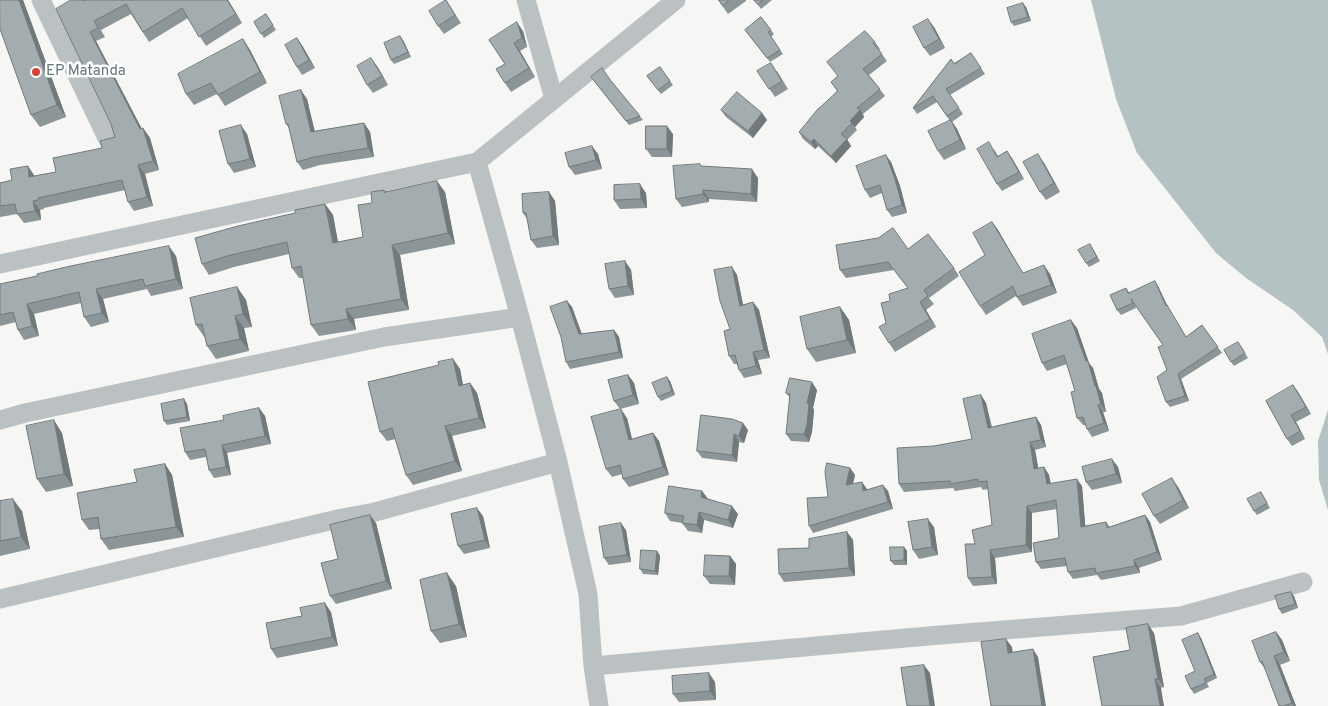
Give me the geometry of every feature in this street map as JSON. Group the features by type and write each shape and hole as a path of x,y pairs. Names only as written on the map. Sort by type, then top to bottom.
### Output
{"street":[{"path":"41,0 107,138"},
{"path":"526,0 554,99"},
{"path":"0,264 477,162 676,0"},
{"path":"477,162 558,462 588,594 593,666 599,706"},
{"path":"0,420 35,410 384,337 520,317"},
{"path":"0,599 342,518 375,512 558,462"},
{"path":"593,666 928,636 1181,616 1303,582"}],"shaded area":[{"path":"1091,0 1328,0 1328,354 1322,337 1293,310 1246,278 1216,253 1137,153 1116,99"},
{"path":"1328,410 1328,510 1319,480 1318,441"}],"building":[{"path":"0,0 19,0 57,105 31,115 0,29"},
{"path":"71,0 227,0 236,14 199,37 182,8 143,32 126,4 94,21 98,28 90,32 140,129 143,128 153,161 138,165 147,197 128,202 122,180 38,198 38,200 33,201 35,211 17,214 15,204 0,206 0,183 12,180 10,169 28,166 29,177 56,172 53,158 102,148 100,141 115,137 111,124 56,9"},
{"path":"446,0 455,15 438,26 429,11"},
{"path":"719,0 729,0 723,5"},
{"path":"754,0 763,0 758,4"},
{"path":"1023,3 1028,17 1011,22 1007,8"},
{"path":"266,14 273,25 261,34 254,22"},
{"path":"761,17 771,30 768,32 780,50 767,58 745,30"},
{"path":"928,19 939,39 924,48 913,27"},
{"path":"517,22 522,38 514,43 529,68 505,83 496,69 505,64 489,40"},
{"path":"865,31 875,42 873,43 882,54 863,69 880,89 857,108 860,110 850,121 852,123 841,134 847,139 831,156 814,139 811,142 799,132 817,110 838,91 831,82 838,76 827,62"},
{"path":"400,36 408,52 391,60 384,43"},
{"path":"297,38 309,60 297,67 285,45"},
{"path":"243,39 260,72 218,95 211,83 186,94 178,74"},
{"path":"971,53 981,68 946,89 959,108 947,116 933,96 913,108 951,59 954,64"},
{"path":"371,58 382,76 367,85 357,66"},
{"path":"771,63 782,81 769,89 757,71"},
{"path":"660,67 670,81 658,90 647,76"},
{"path":"602,68 640,116 626,121 591,77"},
{"path":"301,90 311,132 364,123 368,148 314,157 297,162 279,96"},
{"path":"737,92 762,113 748,131 721,110"},
{"path":"951,120 960,140 938,151 928,131"},
{"path":"241,125 250,159 228,164 219,131"},
{"path":"646,126 667,126 667,149 646,149"},
{"path":"989,142 997,157 1007,151 1019,172 997,184 977,149"},
{"path":"592,146 596,160 569,167 565,153"},
{"path":"1038,154 1054,183 1040,192 1023,162"},
{"path":"886,155 902,205 887,210 880,185 865,190 856,166"},
{"path":"700,164 701,166 752,169 751,194 703,190 703,194 676,199 673,166"},
{"path":"437,181 448,233 392,245 401,299 346,309 348,319 311,325 301,266 292,268 287,242 202,264 195,238 295,213 295,210 325,204 333,243 363,237 358,205 372,203 371,192 384,190 384,192"},
{"path":"640,184 641,199 614,200 614,185"},
{"path":"549,192 553,236 531,240 526,213 523,213 522,194"},
{"path":"992,222 1023,273 1044,265 1051,285 1017,297 1013,286 980,306 959,272 985,255 973,233"},
{"path":"893,228 908,249 928,234 954,268 924,290 928,296 920,302 930,319 889,343 879,327 886,323 881,303 890,301 889,294 908,288 888,262 840,270 836,245 878,238"},
{"path":"1090,244 1097,257 1086,263 1078,250"},
{"path":"169,246 176,279 145,286 143,279 96,289 102,313 84,317 79,292 27,304 32,326 18,330 13,312 0,315 0,284 66,267"},
{"path":"625,261 628,286 609,289 605,264"},
{"path":"732,267 740,306 753,302 764,350 753,352 756,366 739,370 735,355 729,356 724,331 730,329 720,301 714,270"},
{"path":"1155,281 1166,306 1186,337 1202,325 1218,347 1178,374 1185,396 1166,402 1157,377 1167,370 1158,347 1163,345 1131,299 1133,303 1117,310 1110,295 1126,288 1128,293"},
{"path":"237,287 243,314 235,316 240,339 207,346 202,324 196,325 190,298"},
{"path":"567,301 579,334 614,330 619,352 566,362 561,337 550,307"},
{"path":"840,307 847,340 807,349 800,317"},
{"path":"1071,320 1086,361 1088,361 1101,404 1098,405 1104,423 1087,429 1083,417 1077,418 1071,392 1075,391 1064,355 1042,363 1032,334"},
{"path":"1238,342 1245,353 1231,362 1224,350"},
{"path":"453,359 459,386 470,383 479,418 445,426 455,461 406,475 392,428 380,432 368,382 439,365 438,362"},
{"path":"628,375 633,395 614,401 608,380"},
{"path":"667,377 672,391 658,397 652,383"},
{"path":"790,378 812,382 807,403 809,403 807,425 804,434 786,434 790,394 786,393"},
{"path":"1293,385 1306,407 1291,415 1300,431 1287,439 1266,401"},
{"path":"981,395 988,428 1036,417 1041,440 1030,442 1034,469 1044,467 1047,484 1077,479 1081,527 1106,522 1107,528 1145,515 1157,552 1134,560 1135,566 1096,573 1095,568 1068,572 1065,558 1036,562 1033,543 1059,538 1056,500 1027,506 1026,545 990,550 992,577 968,578 965,544 975,544 972,530 992,525 987,481 978,482 978,479 950,484 950,481 899,484 897,448 934,446 972,439 963,399"},
{"path":"184,399 187,417 164,421 161,404"},
{"path":"259,408 265,436 222,445 226,467 209,470 205,449 185,452 180,428 224,420 223,416"},
{"path":"621,409 629,440 653,433 663,467 623,479 620,465 606,469 591,417"},
{"path":"701,415 732,419 743,423 739,436 734,434 732,455 697,451"},
{"path":"54,420 64,474 37,479 26,426"},
{"path":"1112,459 1116,474 1086,482 1082,467"},
{"path":"827,463 850,468 846,485 862,482 863,491 883,485 888,502 809,526 807,498 828,497 825,472"},
{"path":"165,464 176,527 101,539 98,517 82,520 77,493 137,482 134,470"},
{"path":"1172,478 1183,500 1154,516 1142,494"},
{"path":"669,486 702,491 701,497 732,506 728,520 699,512 697,525 682,523 684,516 665,513"},
{"path":"1261,492 1267,503 1254,511 1247,499"},
{"path":"13,499 21,537 0,541 0,501"},
{"path":"477,508 485,540 458,546 451,514"},
{"path":"370,515 386,581 330,596 321,563 338,559 330,525"},
{"path":"928,519 932,547 913,550 908,522"},
{"path":"621,523 627,555 604,558 599,527"},
{"path":"847,532 849,568 779,574 778,549 809,548 809,539"},
{"path":"890,547 904,547 904,560 891,561"},
{"path":"641,550 657,551 655,571 640,569"},
{"path":"705,555 730,556 729,576 704,576"},
{"path":"447,573 459,624 431,631 420,580"},
{"path":"1291,592 1295,604 1279,609 1275,596"},
{"path":"325,603 332,637 271,649 266,623 302,616 300,608"},
{"path":"1148,624 1158,679 1155,679 1160,706 1102,706 1093,657 1130,650 1126,628"},
{"path":"1276,632 1284,652 1274,656 1292,703 1283,706 1279,706 1262,661 1260,662 1252,641"},
{"path":"1198,633 1214,674 1204,679 1206,683 1191,689 1185,676 1195,671 1182,640"},
{"path":"1006,639 1008,653 1033,649 1042,706 991,706 981,642"},
{"path":"924,665 930,706 907,706 901,668"},
{"path":"709,673 710,691 673,694 672,676"}],"place":[{"name":"EP Matanda","path":"36,72"}]}
